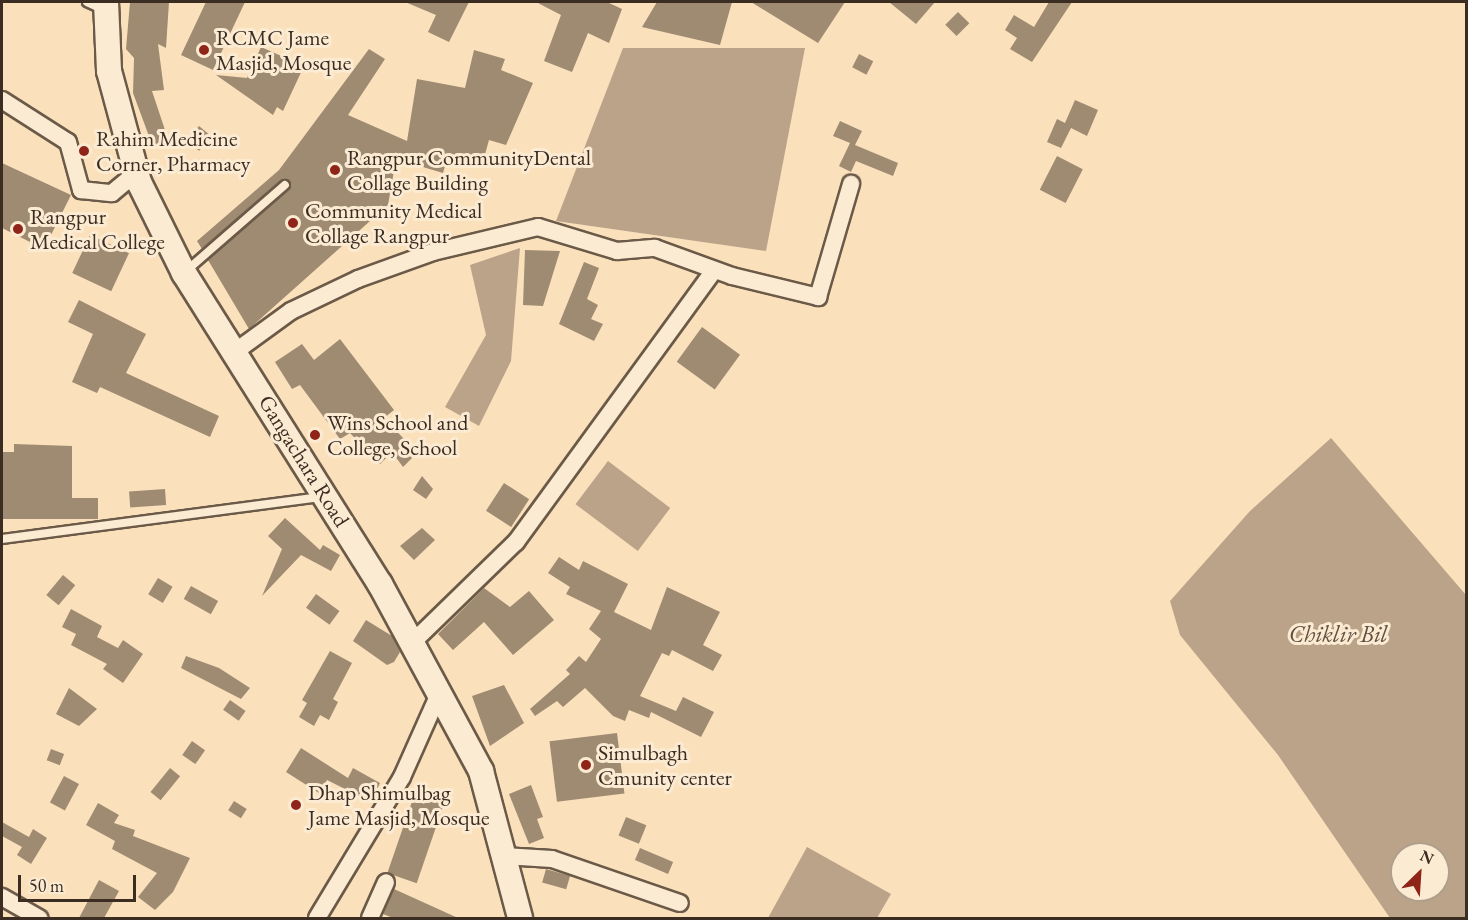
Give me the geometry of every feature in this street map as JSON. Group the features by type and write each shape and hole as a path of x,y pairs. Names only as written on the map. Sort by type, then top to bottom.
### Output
{"main road":[{"name":"Gangachara Road","path":"100,5 109,71 137,172 184,273 236,351 326,497 412,643 481,771 520,918"}],"street":[{"path":"2,100 68,142 81,190 112,194 137,172"},
{"path":"236,351 291,311 358,279 505,232 538,227 617,251 655,248 714,270 818,297 851,184"},
{"path":"412,643 516,542 714,270"},
{"path":"317,918 402,777 440,694"},
{"path":"504,856 552,859 680,903"},
{"path":"370,918 387,882"},
{"path":"2,897 39,918"}],"lane":[{"path":"184,273 285,185"},
{"path":"2,539 326,497"}],"water":[{"path":"623,48 805,48 766,251 556,221"},
{"path":"520,248 511,361 479,426 445,407 486,335 470,265"},
{"name":"Chiklir Bil","path":"1331,438 1466,595 1466,918 1390,918 1278,755 1180,635 1170,601 1250,511"},
{"path":"608,461 670,508 638,551 576,504"},
{"path":"807,847 891,894 877,918 768,918"}],"building":[{"path":"130,2 169,2 166,48 158,44 164,90 152,91 168,139 153,147 133,93 134,58 126,49"},
{"path":"206,2 245,2 213,70 181,55"},
{"path":"405,2 469,2 449,42 428,32 436,15"},
{"path":"536,2 607,2 622,9 609,43 588,33 572,72 544,61 561,15"},
{"path":"657,2 732,2 720,45 642,27"},
{"path":"751,2 845,2 818,43"},
{"path":"889,2 935,2 916,24"},
{"path":"1049,2 1072,2 1032,62 1010,49 1017,38 1005,30 1014,15 1034,27"},
{"path":"958,12 969,23 957,36 945,25"},
{"path":"261,47 304,66 283,111 277,107 273,115 216,75 247,78"},
{"name":"Community Medical Collage Rangpur","path":"369,49 385,59 348,115 407,141 417,79 465,88 474,50 505,59 501,70 533,83 506,145 489,140 482,165 448,155 443,173 396,159 388,205 249,329 208,260 289,190 290,181 281,180 202,249 197,241 279,170"},
{"path":"859,54 873,61 866,75 852,67"},
{"path":"1075,100 1098,110 1087,136 1071,128 1061,148 1047,142 1057,119 1065,123"},
{"path":"840,121 862,131 855,145 898,163 893,176 856,161 851,172 839,166 850,143 833,136"},
{"path":"199,126 211,136 199,151 187,141"},
{"path":"1057,156 1083,169 1066,203 1040,190"},
{"name":"Rangpur Medical College","path":"2,163 71,195 44,249 2,228"},
{"path":"90,235 129,253 111,291 72,273"},
{"path":"525,250 560,251 543,306 523,305"},
{"path":"584,262 599,268 587,299 598,305 591,319 603,324 594,341 559,324"},
{"path":"79,300 146,334 126,373 219,416 210,437 100,387 97,393 72,382 93,334 68,322"},
{"path":"702,327 740,355 715,389 677,362"},
{"path":"340,339 394,410 384,418 405,440 401,444 412,458 403,467 392,452 380,464 350,433 340,439 300,385 292,389 275,362 302,344 314,360"},
{"path":"14,444 72,446 72,498 98,498 98,519 2,519 2,452 14,452"},
{"path":"422,476 433,489 426,499 413,490"},
{"path":"504,483 529,499 511,527 486,511"},
{"path":"165,489 166,505 130,507 129,492"},
{"path":"285,518 320,550 323,545 340,555 331,571 301,555 262,596 282,549 268,536"},
{"path":"422,528 435,540 414,560 400,546"},
{"path":"559,557 579,570 583,561 628,584 614,612 651,630 667,587 720,612 703,645 722,655 713,671 672,650 669,656 662,653 640,696 676,711 683,697 714,712 701,737 651,712 649,718 629,710 625,721 613,716 585,688 563,707 557,701 535,716 530,709 570,674 566,670 579,656 586,662 601,639 589,629 601,611 566,594 570,587 548,573"},
{"path":"63,575 75,585 59,605 46,595"},
{"path":"158,578 173,587 163,603 148,594"},
{"path":"191,586 218,601 211,614 184,599"},
{"path":"484,588 510,607 529,591 554,620 513,655 484,622 453,650 438,634"},
{"path":"316,594 339,611 329,625 306,608"},
{"path":"71,609 102,626 97,637 118,648 123,640 143,654 123,683 103,669 107,664 71,645 76,634 62,627"},
{"path":"366,620 392,636 400,652 394,662 387,665 353,641"},
{"path":"330,651 352,663 333,699 338,702 329,720 320,715 314,726 299,717 307,703 302,700"},
{"path":"186,656 219,668 250,688 241,699 181,668"},
{"path":"504,685 524,723 490,746 472,696"},
{"path":"69,688 97,709 79,726 56,714"},
{"path":"230,700 246,711 239,721 223,710"},
{"name":"Simulbagh Cmunity center","path":"617,733 624,794 557,802 550,741"},
{"path":"192,741 205,750 195,764 182,755"},
{"path":"301,748 348,778 353,768 380,783 371,802 327,780 319,793 286,772"},
{"path":"51,749 64,754 60,765 47,760"},
{"path":"170,768 180,776 161,800 150,792"},
{"path":"64,776 79,784 65,810 50,802"},
{"path":"531,785 543,817 537,819 544,838 529,844 509,794"},
{"path":"417,787 446,797 417,883 387,873"},
{"path":"234,801 247,809 241,818 228,810"},
{"path":"98,803 119,815 114,823 135,830 133,836 190,858 173,892 155,910 138,897 157,873 112,849 115,841 86,825"},
{"path":"626,817 646,825 639,844 619,836"},
{"path":"2,822 29,837 33,829 47,838 31,864 17,855 22,847 2,836"},
{"path":"640,848 673,862 668,874 635,860"},
{"path":"546,869 570,876 566,889 542,882"},
{"path":"99,880 119,891 104,918 79,918"},
{"path":"394,889 458,918 393,918 383,914"}],"place":[{"name":"RCMC Jame Masjid, Mosque","path":"204,50"},
{"name":"Rahim Medicine Corner, Pharmacy","path":"84,151"},
{"name":"Rangpur CommunityDental Collage Building","path":"335,170"},
{"name":"Community Medical Collage Rangpur","path":"293,223"},
{"name":"Rangpur Medical College","path":"18,229"},
{"name":"Wins School and College, School","path":"315,435"},
{"name":"Simulbagh Cmunity center","path":"586,765"},
{"name":"Dhap Shimulbag Jame Masjid, Mosque","path":"296,805"}]}
